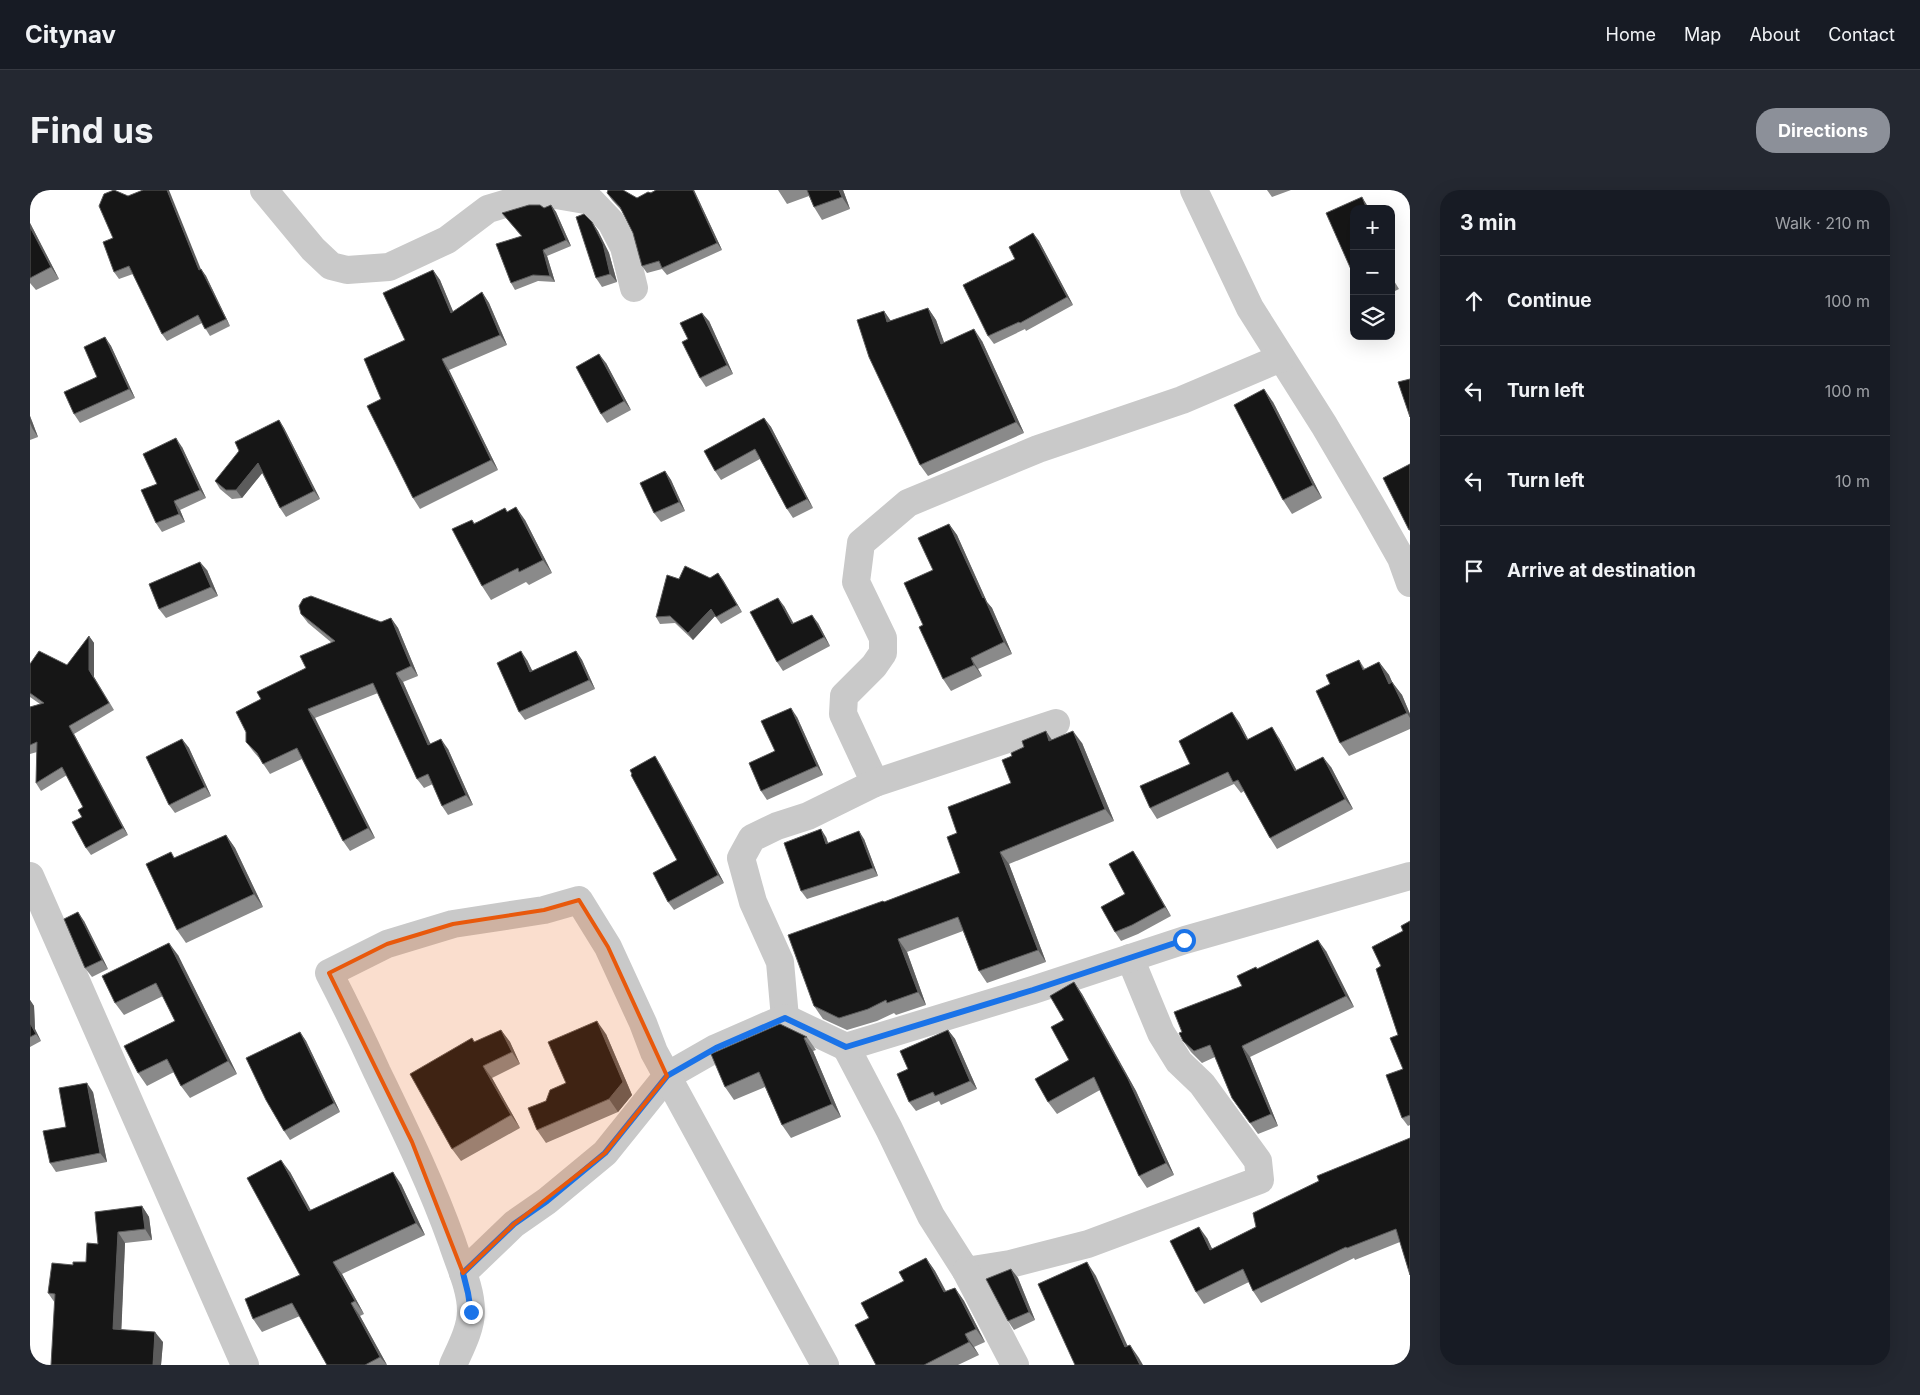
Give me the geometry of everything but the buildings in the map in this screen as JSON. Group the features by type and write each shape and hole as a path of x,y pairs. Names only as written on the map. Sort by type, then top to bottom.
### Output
{"street":[{"path":"264,190 313,249 331,266 347,270 389,266 447,240 485,199 556,195 591,201 611,222 624,247 634,288"},
{"path":"1194,190 1250,308 1324,425 1371,505 1401,558 1410,583"},
{"path":"875,783 843,714 844,696 874,666 883,653 883,638 856,582 860,543 908,503 1038,449 1182,400 1281,358"},
{"path":"785,1018 780,962 753,902 741,858 752,838 777,826 808,816 875,783 1056,723"},
{"path":"30,876 245,1365"},
{"path":"846,1047 1033,990 1184,940 1410,876"},
{"path":"453,1365 467,1330 471,1312 463,1273 441,1211 412,1142 329,973 387,944 453,924 544,910 579,900 608,947 643,1023 654,1052 825,1365"},
{"path":"966,1272 1010,1264 1088,1244 1260,1180 1258,1160 1202,1084 1179,1062 1162,1034 1130,958"},
{"path":"463,1273 514,1224 547,1201 605,1153 667,1076 716,1048 785,1018 846,1047 889,1129 931,1216 966,1272 1015,1365"}],"highlighted area":[{"path":"579,900 608,947 667,1076 605,1153 514,1224 463,1273 412,1142 329,973 387,944 453,924 544,910"}],"route":[{"path":"471,1312 463,1273 514,1224 547,1201 605,1153 667,1076 733,1039 785,1018 846,1047 1033,990 1184,940"}]}
